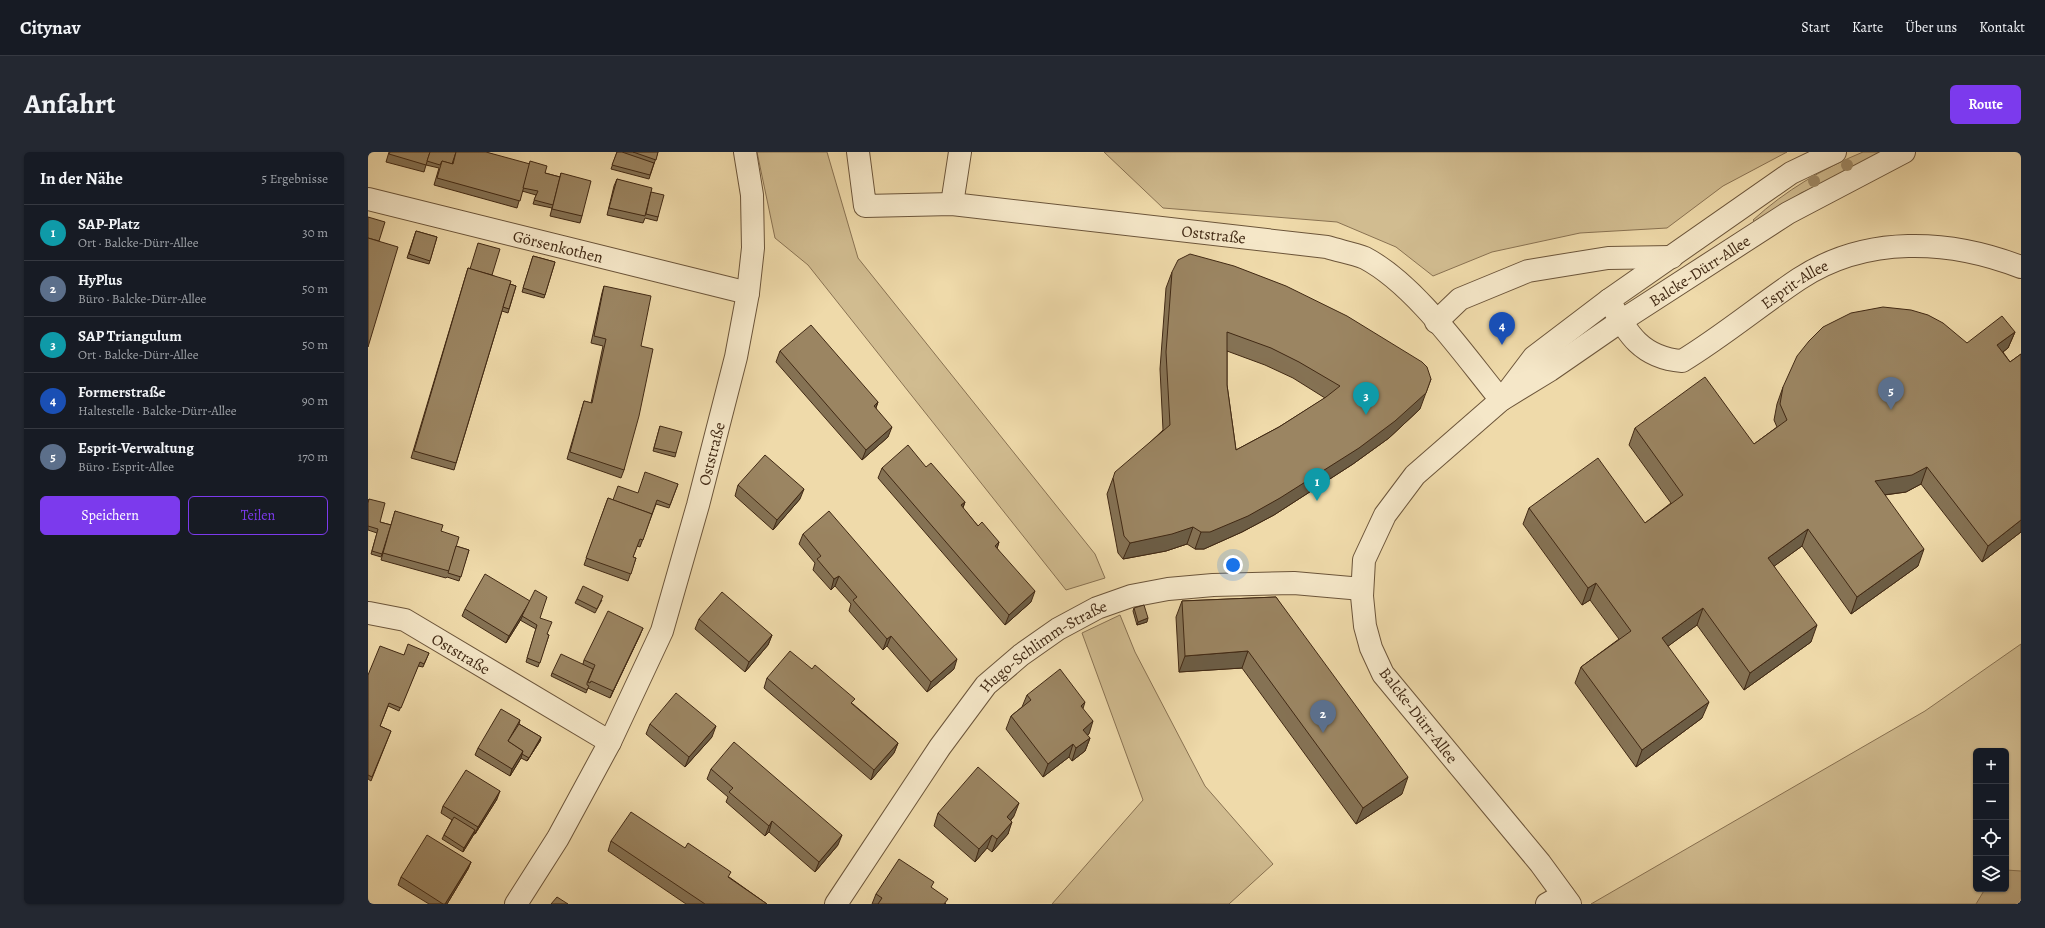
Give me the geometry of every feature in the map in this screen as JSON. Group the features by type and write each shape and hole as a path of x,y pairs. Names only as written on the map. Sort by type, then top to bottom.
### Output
{"street":[{"name":"Oststraße","path":"516,904 558,838 610,742 662,631 698,505 736,357 748,293 753,241 752,194 744,152"},
{"name":"Oststraße","path":"858,152 865,206 952,204 1327,247 1363,258 1386,271 1412,294 1501,400"},
{"path":"952,204 960,152"},
{"name":"Balcke-Dürr-Allee","path":"1501,400 1534,357 1609,300 1672,258 1728,216 1791,173 1835,152"},
{"name":"Balcke-Dürr-Allee","path":"1560,901 1535,857 1383,674 1371,648 1365,626 1362,589 1364,560 1384,515 1415,475 1501,400 1550,370 1621,321 1788,213 1904,152"},
{"name":"Görsenkothen","path":"368,199 748,293"},
{"name":"Esprit-Allee","path":"1609,300 1621,321 1643,347 1653,355 1665,360 1682,361 1800,278 1834,261 1865,252 1885,247 1917,246 1959,248 1998,258 2021,267"},
{"path":"1436,322 1460,299 1528,271 1608,258 1672,258"},
{"name":"Hugo-Schlimm-Straße","path":"836,904 940,747 986,685 1021,655 1058,629 1097,608 1131,596 1168,589 1261,583 1321,584 1362,589"},
{"name":"Oststraße","path":"369,613 405,620 610,742"}],"shaded area":[{"path":"757,152 827,152 858,258 1095,554 1105,578 1066,590 808,265 775,238"},
{"path":"1104,152 1787,152 1723,186 1667,228 1580,233 1492,252 1433,276 1396,247 1337,222 1163,208"},
{"path":"1863,152 1889,152 1801,193 1756,223 1753,220 1778,199 1805,181"},
{"path":"1120,615 1135,652 1205,786 1273,864 1229,904 1052,904 1143,800 1082,633"},
{"path":"2021,644 2021,904 1591,904 1925,711"},
{"path":"2009,870 2021,871 2021,904 1976,904 1983,892 2009,892"}],"building":[{"path":"390,152 430,152 426,165 389,154"},
{"path":"430,152 456,152 452,164 442,161 440,165 427,161"},
{"path":"456,152 486,152 530,164 520,201 437,178 442,161 453,164"},
{"path":"617,152 622,152 654,163 650,175 612,165"},
{"path":"633,152 658,152 656,160"},
{"path":"530,161 547,166 545,173 560,177 553,205 534,200 538,191 523,188"},
{"path":"561,173 591,181 582,216 552,209"},
{"path":"617,179 652,188 645,216 609,208"},
{"path":"651,192 664,195 658,217 646,214"},
{"path":"368,217 385,222 379,241 368,238"},
{"path":"416,231 437,237 430,261 409,254"},
{"path":"368,238 398,247 368,347"},
{"path":"478,243 500,249 492,275 470,269"},
{"path":"1190,254 1234,266 1286,286 1347,316 1422,362 1427,367 1431,379 1426,393 1395,421 1359,448 1280,498 1248,516 1210,532 1201,532 1193,527 1172,534 1130,543 1124,536 1113,478 1115,472 1170,425 1166,352 1172,272 1178,260","holes":["1227,332 1271,348 1299,362 1340,386 1326,397 1279,427 1236,450 1227,385"]},
{"path":"533,256 555,262 545,295 523,288"},
{"path":"468,268 511,281 456,463 414,451"},
{"path":"510,284 516,286 509,309 503,307"},
{"path":"604,286 651,296 641,346 653,349 639,416 624,470 570,452 584,401 592,403 606,339 594,336"},
{"path":"1883,307 1911,310 1928,315 1943,323 1967,343 2002,316 2015,332 1997,345 2010,362 2021,354 2021,520 1988,546 1927,467 1912,475 1875,481 1924,549 1857,597 1808,529 1768,558 1817,625 1750,673 1703,608 1662,638 1709,702 1642,750 1581,667 1631,631 1596,583 1588,588 1529,508 1598,458 1645,523 1683,495 1635,428 1705,377 1754,444 1787,420 1780,404 1783,387 1797,356 1809,341 1823,327 1851,313"},
{"path":"811,325 878,402 874,406 892,427 866,450 780,351"},
{"path":"660,426 682,432 676,453 654,448"},
{"path":"908,445 926,467 931,463 965,502 961,505 978,526 982,522 999,542 995,546 1035,591 1009,615 882,468"},
{"path":"765,455 804,489 777,520 738,485"},
{"path":"645,472 678,484 670,505 657,500 652,514 613,500 618,486 638,493"},
{"path":"608,498 652,514 643,540 640,539 633,557 636,558 631,574 586,558"},
{"path":"369,499 385,503 380,522 391,525 382,554 372,551 378,529 368,526"},
{"path":"395,511 443,525 441,531 459,537 449,571 383,553"},
{"path":"829,511 957,659 931,682 891,636 887,639 853,600 857,597 839,576 834,579 817,559 821,556 803,534"},
{"path":"456,546 469,550 461,577 448,573"},
{"path":"485,574 530,601 509,636 465,609"},
{"path":"583,586 603,596 597,609 577,599"},
{"path":"535,590 547,597 540,618 552,622 547,634 549,635 540,663 527,658 537,625 522,616"},
{"path":"722,592 772,635 749,662 699,619"},
{"path":"1276,597 1408,777 1363,808 1248,651 1185,656 1182,601"},
{"path":"1144,605 1148,618 1138,622 1134,608"},
{"path":"608,611 643,628 613,691 591,681 590,683 588,682 595,665 584,660"},
{"path":"408,644 429,653 424,664 420,662 401,708 389,703 380,726 391,731 372,777 368,775 368,675 380,646 404,655"},
{"path":"790,651 812,669 815,665 855,699 851,703 898,743 874,770 767,678"},
{"path":"561,654 593,669 587,683 589,686 587,690 552,673"},
{"path":"1060,669 1085,702 1081,706 1093,721 1083,730 1090,738 1076,748 1073,744 1048,764 1011,716 1031,700 1027,695"},
{"path":"676,693 716,726 689,757 650,724"},
{"path":"501,709 520,720 508,741 523,751 512,769 478,748"},
{"path":"519,724 541,737 529,758 522,754 523,751 508,741"},
{"path":"734,742 842,835 819,862 772,821 769,826 729,792 733,788 711,769"},
{"path":"978,767 1019,803 1007,817 1012,822 997,839 992,835 979,849 938,813"},
{"path":"466,770 500,791 478,827 443,806"},
{"path":"631,812 685,848 688,843 731,872 728,877 767,904 705,904 611,841"},
{"path":"454,817 475,830 464,848 444,835"},
{"path":"427,835 471,862 445,904 401,877"},
{"path":"899,859 934,882 931,887 948,899 944,904 878,904 882,898 876,894"},
{"path":"557,897 568,904 551,904"}],"place":[{"name":"Formerstraße","path":"1502,345"},
{"name":"Esprit-Verwaltung","path":"1891,410"},
{"name":"SAP Triangulum","path":"1366,415"},
{"name":"SAP-Platz","path":"1317,501"},
{"name":"HyPlus","path":"1323,733"}]}
